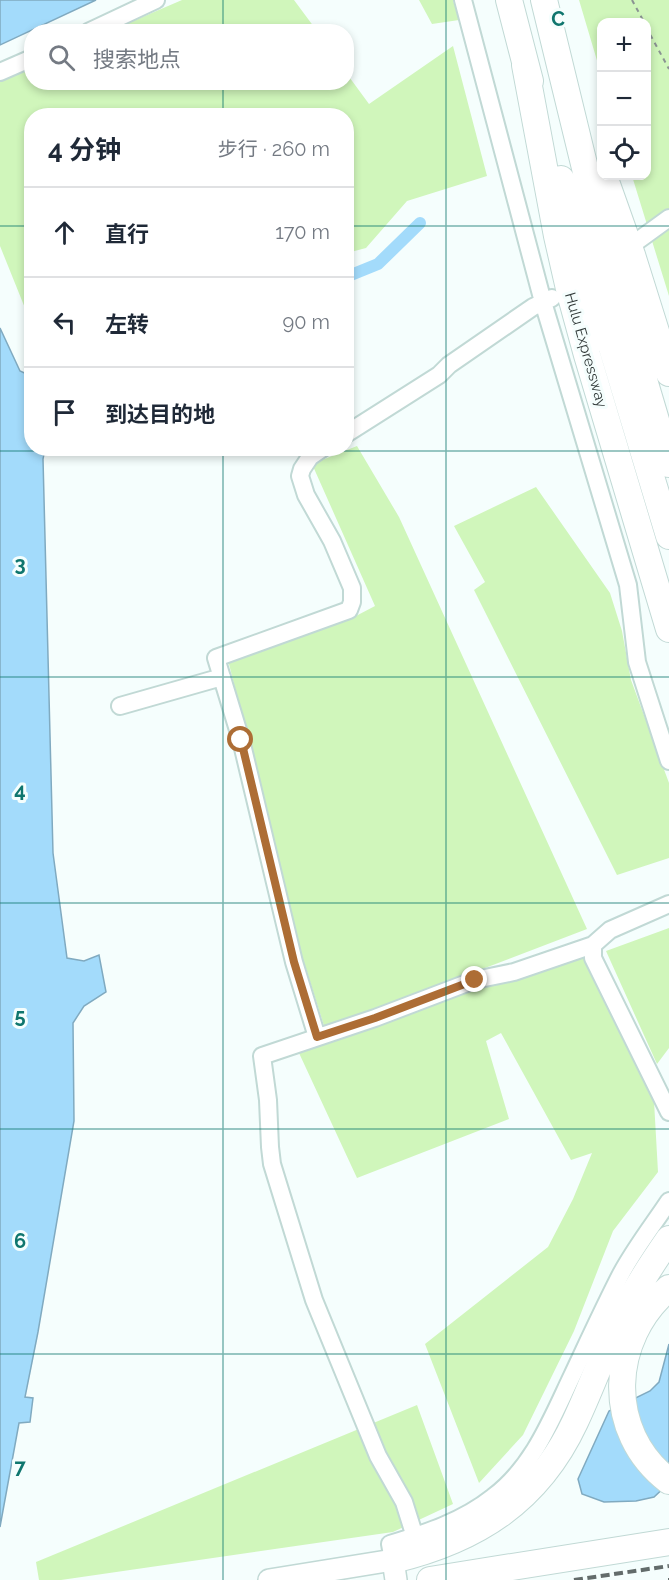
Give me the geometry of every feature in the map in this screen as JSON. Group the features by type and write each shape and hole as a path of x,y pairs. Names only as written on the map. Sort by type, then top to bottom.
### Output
{"highway":[{"name":"Hulu Expressway","path":"509,0 525,65 570,293 586,355 669,629"},
{"path":"544,0 603,242 669,464"},
{"path":"558,52 597,157"},
{"name":"Hulu Expressway","path":"525,65 669,536"},
{"path":"605,180 669,373"},
{"path":"394,1570 412,1556 449,1543 484,1526 512,1506 537,1481 557,1455 574,1423 625,1310 648,1269 669,1239"},
{"path":"669,1288 659,1296 636,1328 623,1366 622,1387 628,1425 637,1444 648,1462 669,1481"},
{"path":"430,1580 669,1542"}],"main road":[{"path":"268,1580 394,1570"}],"street":[{"path":"105,24 156,0"},
{"path":"463,0 628,585 637,662 669,761"},
{"path":"0,72 24,62"},
{"path":"636,242 669,218"},
{"path":"354,429 439,375 449,365 533,307 548,300"},
{"path":"312,456 300,476 306,495 332,541 352,588 352,602 349,610 216,658 241,740 294,962 317,1037"},
{"path":"120,706 222,677"},
{"path":"415,1537 404,1502 378,1456 314,1300 272,1164 268,1100 262,1056 375,1018 475,980 514,972 593,945 610,930 669,904"},
{"path":"593,945 593,958 669,1112"},
{"path":"394,1570 390,1544 458,1520 494,1497 520,1472 543,1438 622,1272 669,1201"}],"path":[{"path":"632,0 642,18"},
{"path":"651,36 669,69"}],"green space":[{"path":"182,0 294,0 312,24 126,24"},
{"path":"419,0 453,0 459,20 432,24"},
{"path":"579,0 669,0 669,296 633,180 651,180 651,18 597,18 597,61"},
{"path":"453,46 487,176 407,201 366,248 354,251 354,108 24,108 24,306 0,246 0,80 24,69 24,90 354,90 354,84 369,104"},
{"path":"357,446 399,517 587,929 325,1029 302,956 228,660 354,617 375,606 312,464 332,456 354,456 354,447"},
{"path":"536,487 610,593 622,631 631,680 669,783 669,858 617,875 474,590 485,582 454,526"},
{"path":"669,928 669,1048 657,1064 606,951"},
{"path":"583,954 654,1101 658,1172 613,1231 574,1331 523,1435 479,1483 425,1344 548,1247 573,1199 592,1153 571,1160 501,1033 486,1041 509,1119 357,1178 299,1053 468,992"},
{"path":"417,1405 453,1504 393,1532 61,1580 39,1580 36,1562"}],"water":[{"path":"0,0 96,0 45,24 24,24 24,34 0,45"},
{"path":"0,328 20,371 24,373 24,456 44,456 53,853 67,958 84,961 99,955 106,992 84,1006 73,1023 74,1121 25,1397 33,1398 30,1422 19,1423 0,1527"},
{"path":"669,1344 669,1483 654,1497 636,1501 604,1502 582,1494 578,1479 609,1411 650,1391 659,1382"}],"waterway":[{"path":"354,274 378,264 420,223"}],"railway":[{"path":"574,1580 669,1566"}],"route":[{"path":"241,740 294,962 317,1037 375,1018 475,980"}]}
